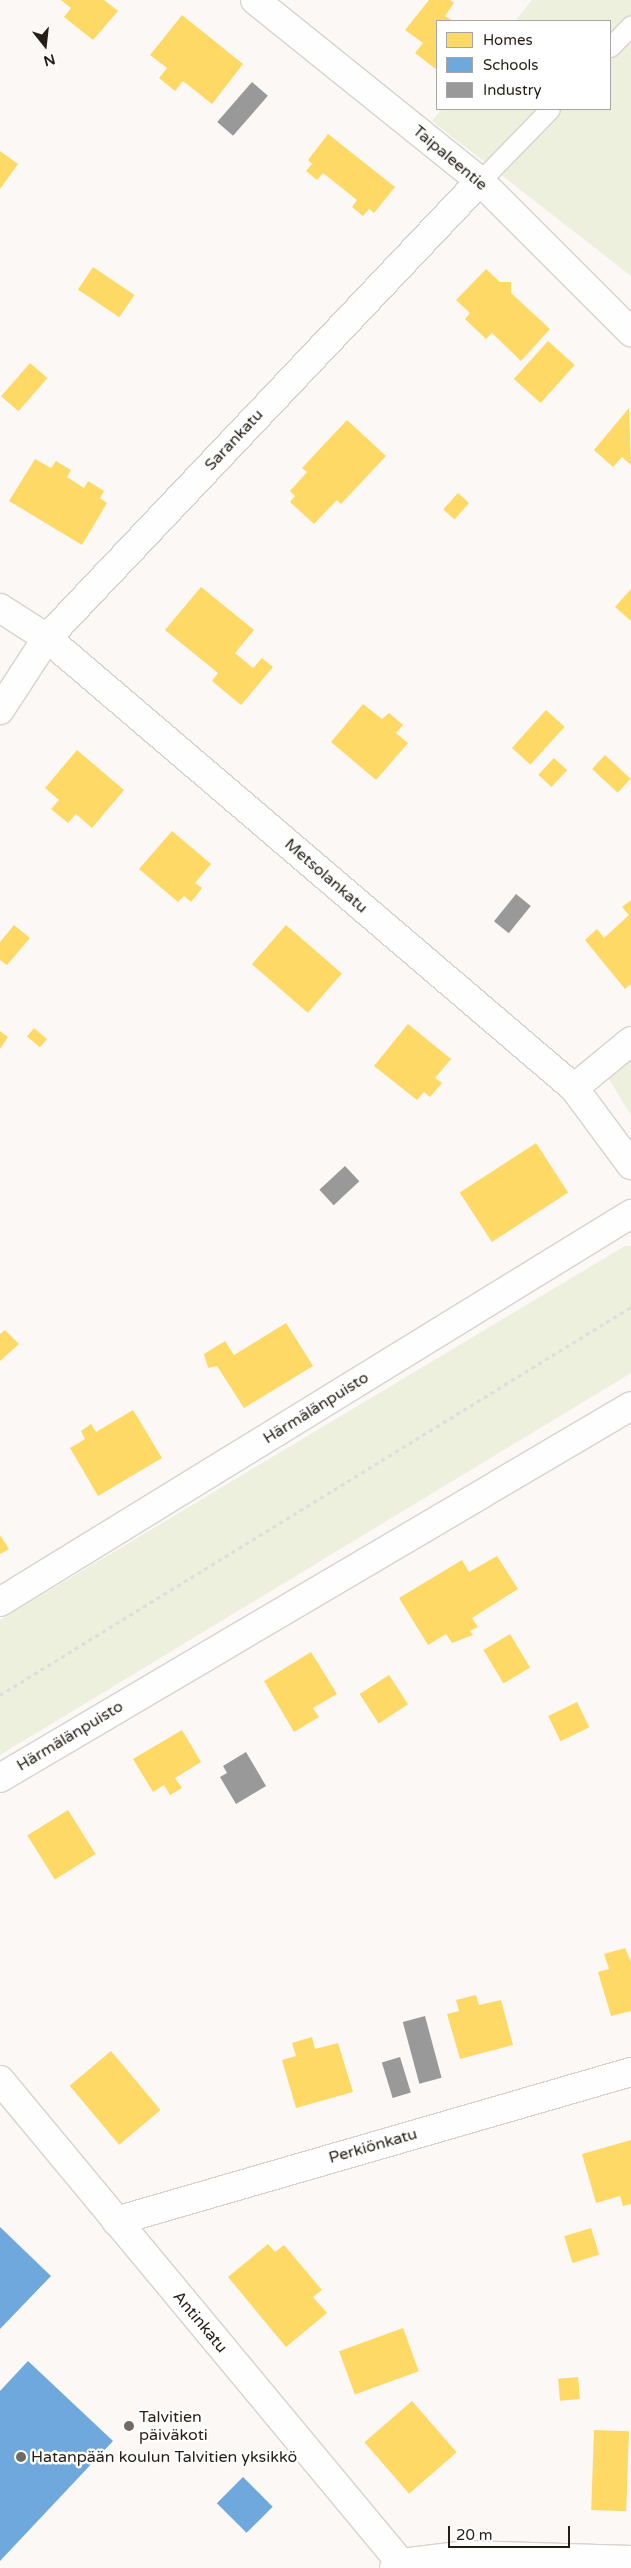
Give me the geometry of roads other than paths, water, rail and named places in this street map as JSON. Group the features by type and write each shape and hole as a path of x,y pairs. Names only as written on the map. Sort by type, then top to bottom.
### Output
{"street":[{"name":"Taipaleentie","path":"255,0 480,180 631,332"},
{"name":"Sarankatu","path":"0,710 47,638 480,180"},
{"name":"Metsolankatu","path":"0,608 47,638 574,1088 631,1165"},
{"path":"574,1088 631,1041"},
{"name":"Härmälänpuisto","path":"0,1602 631,1214"},
{"name":"Härmälänpuisto","path":"0,1778 631,1406"},
{"name":"Perkiönkatu","path":"116,2221 631,2072"},
{"name":"Antinkatu","path":"0,2080 397,2565"},
{"path":"397,2565 466,2555 631,2560"}],"lane":[{"path":"611,46 631,25"},
{"path":"480,180 549,110"}],"place":[{"name":"Talvitien päiväkoti","path":"129,2426"},
{"name":"Hatanpään koulun Talvitien yksikkö","path":"21,2457"}]}
